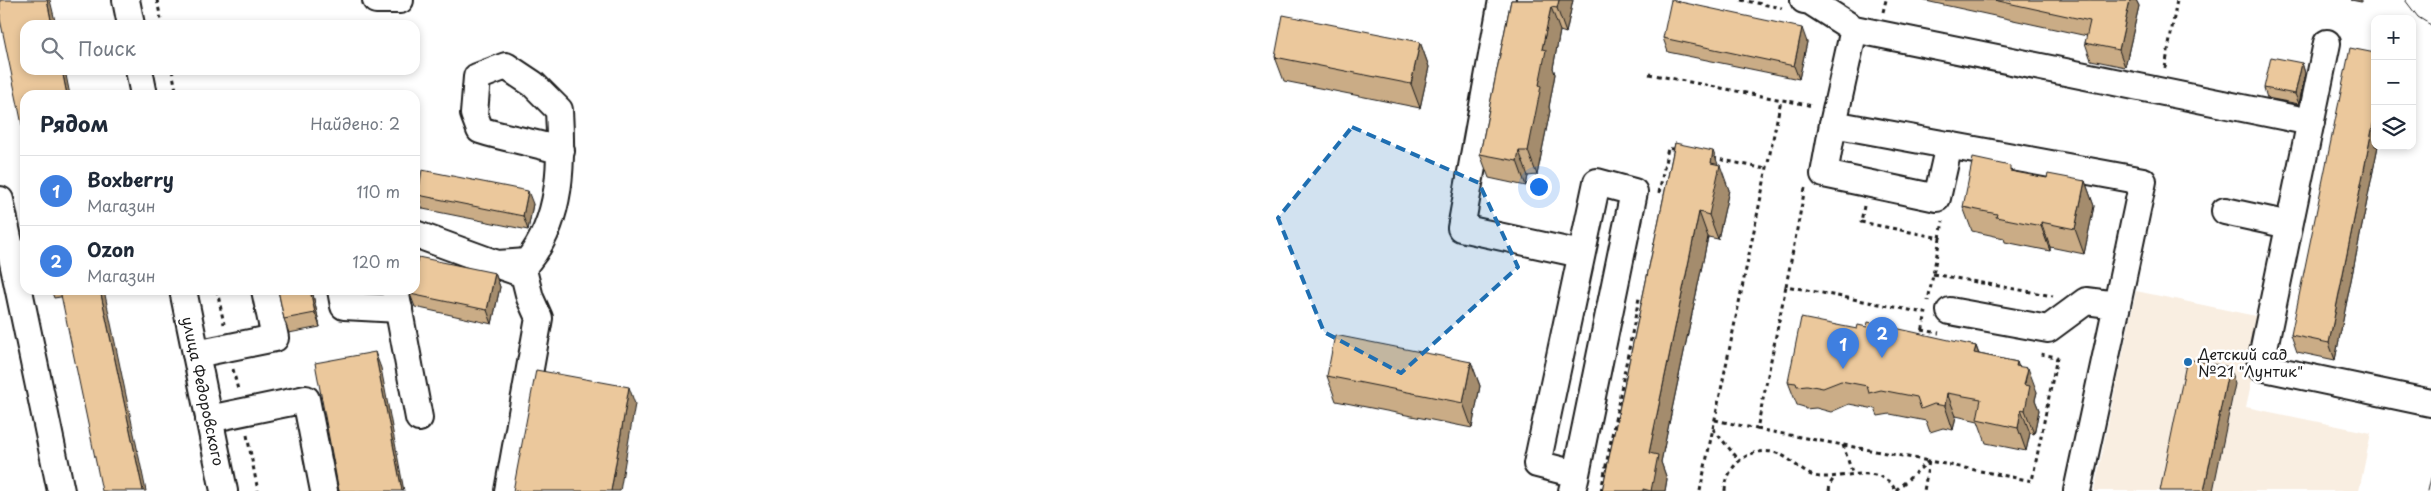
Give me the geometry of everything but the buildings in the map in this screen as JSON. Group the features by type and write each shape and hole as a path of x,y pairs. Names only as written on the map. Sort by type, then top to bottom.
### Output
{"street":[{"path":"126,0 130,20"},
{"path":"376,0 376,2 400,0"},
{"path":"1502,0 1461,228 1581,254"},
{"path":"1794,4 1854,29 2311,122"},
{"path":"1854,29 1827,116 1824,174 1937,198 1949,145"},
{"path":"2327,43 2260,367 2431,403"},
{"path":"140,75 143,90"},
{"path":"1827,116 1949,145 2143,181 2077,491"},
{"path":"497,264 527,262 540,247 556,200 561,151"},
{"path":"1597,182 1634,192 1574,482 1536,464 1597,182"},
{"path":"0,200 10,233 20,284"},
{"path":"2225,211 2289,225"},
{"path":"420,236 524,274 530,298 540,318 508,491"},
{"path":"22,295 61,491"},
{"name":"улица Федоровского","path":"184,295 224,491"},
{"path":"196,354 275,338 266,295"},
{"path":"342,295 344,306 397,299 419,418"},
{"path":"1939,319 2048,329 2086,301 2117,305"},
{"path":"209,418 306,399 324,491"}],"path":[{"path":"157,0 161,20"},
{"path":"1741,0 1794,4"},
{"path":"2161,91 2177,0"},
{"path":"1649,74 1781,100 1827,116"},
{"path":"173,75 176,90"},
{"path":"1700,491 1781,100"},
{"path":"1658,197 1668,148 1686,152"},
{"path":"1704,156 1766,169"},
{"path":"1757,429 1806,183"},
{"path":"1869,183 1861,222 1940,238"},
{"path":"1939,319 1933,274 1943,220"},
{"path":"1933,274 2056,297"},
{"path":"1786,286 1939,319"},
{"path":"1601,491 1639,295"},
{"path":"1920,343 1922,330 1939,319"},
{"path":"1922,330 1939,319"},
{"path":"1715,420 2032,481 2057,357 2037,353"},
{"path":"1713,429 1739,460"},
{"path":"1843,445 1853,475"},
{"path":"1725,491 1729,471 1742,457 1760,451 1780,454 1813,477 1835,478 1874,474 1887,480 1896,490 1929,461"},
{"path":"1924,491 1929,461"},
{"path":"1829,491 1830,484 1835,478"}],"highlighted area":[{"path":"1352,127 1479,183 1518,267 1401,373 1324,332 1278,218"}],"shaded area":[{"name":"Детский сад №21 \"Лунтик\"","path":"2136,291 2265,318 2246,407 2371,433 2359,491 2094,491"}],"tram line":[{"path":"2405,0 2418,17 2431,25"},
{"path":"2428,491 2431,478"}],"place":[{"name":"Ozon","path":"1882,358"},
{"name":"Детский сад №21 \"Лунтик\"","path":"2188,362"},
{"name":"Boxberry","path":"1843,369"}]}
